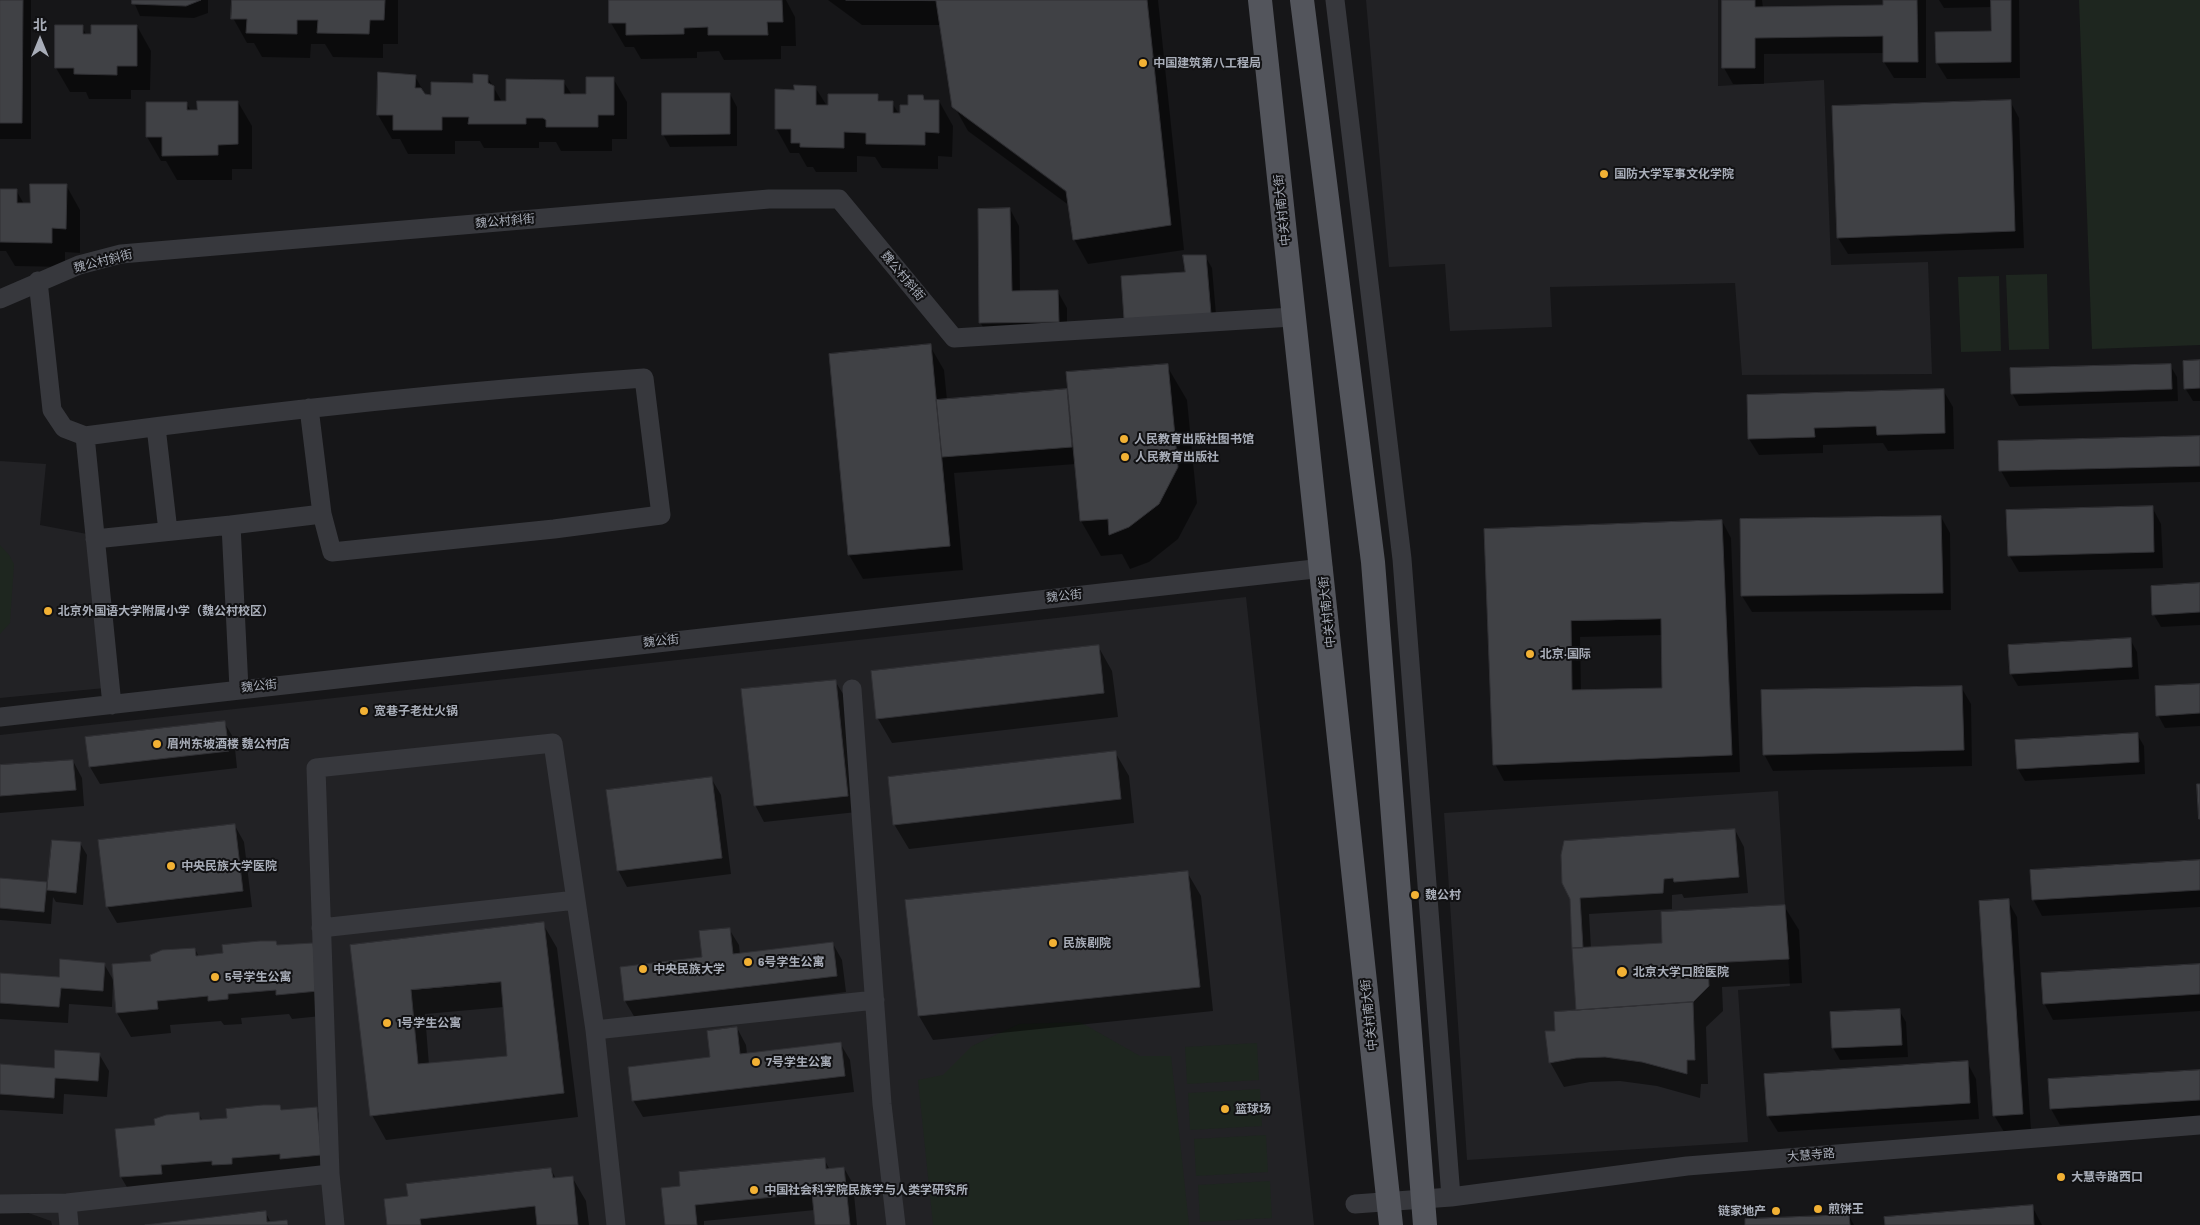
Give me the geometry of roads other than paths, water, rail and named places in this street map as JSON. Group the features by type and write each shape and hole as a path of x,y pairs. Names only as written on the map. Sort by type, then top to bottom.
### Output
{"main road":[{"name":"中关村南大街","path":"1260,0 1292,317 1323,568 1391,1225"},
{"path":"1302,0 1372,562 1425,1225"}],"street":[{"path":"1335,0 1402,559 1451,1197"},
{"name":"魏公村斜街","path":"0,299 38,281 79,265 121,254 769,199 838,199 954,338 1292,317"},
{"path":"38,281 52,410 64,428 85,436 309,408 505,388 644,378 661,515 554,529 332,552 322,514 309,408"},
{"path":"156,427 168,531"},
{"path":"85,436 112,705"},
{"path":"95,540 231,526 322,514"},
{"path":"231,526 239,689"},
{"name":"魏公街","path":"0,717 1323,568"},
{"path":"852,689 882,1104 896,1225"},
{"path":"335,1225 330,1174 320,928 316,768 553,743 595,1030 616,1225"},
{"path":"320,928 576,900"},
{"path":"595,1030 875,1000"},
{"name":"大慧寺路","path":"1355,1204 1451,1197 1687,1166 2200,1125"},
{"path":"0,1204 67,1203 330,1174"},
{"path":"67,1203 69,1225"}],"place":[{"name":"中国建筑第八工程局","path":"1143,63"},
{"name":"国防大学军事文化学院","path":"1604,174"},
{"name":"人民教育出版社图书馆","path":"1124,439"},
{"name":"人民教育出版社","path":"1125,457"},
{"name":"北京外国语大学附属小学（魏公村校区）","path":"48,611"},
{"name":"北京·国际","path":"1530,654"},
{"name":"宽巷子老灶火锅","path":"364,711"},
{"name":"眉州东坡酒楼 魏公村店","path":"157,744"},
{"name":"中央民族大学医院","path":"171,866"},
{"name":"魏公村","path":"1415,895"},
{"name":"民族剧院","path":"1053,943"},
{"name":"6号学生公寓","path":"748,962"},
{"name":"中央民族大学","path":"643,969"},
{"name":"北京大学口腔医院","path":"1622,972"},
{"name":"5号学生公寓","path":"215,977"},
{"name":"1号学生公寓","path":"387,1023"},
{"name":"7号学生公寓","path":"756,1062"},
{"name":"篮球场","path":"1225,1109"},
{"name":"大慧寺路西口","path":"2061,1177"},
{"name":"中国社会科学院民族学与人类学研究所","path":"754,1190"},
{"name":"煎饼王","path":"1818,1209"},
{"name":"链家地产","path":"1776,1211"}]}
